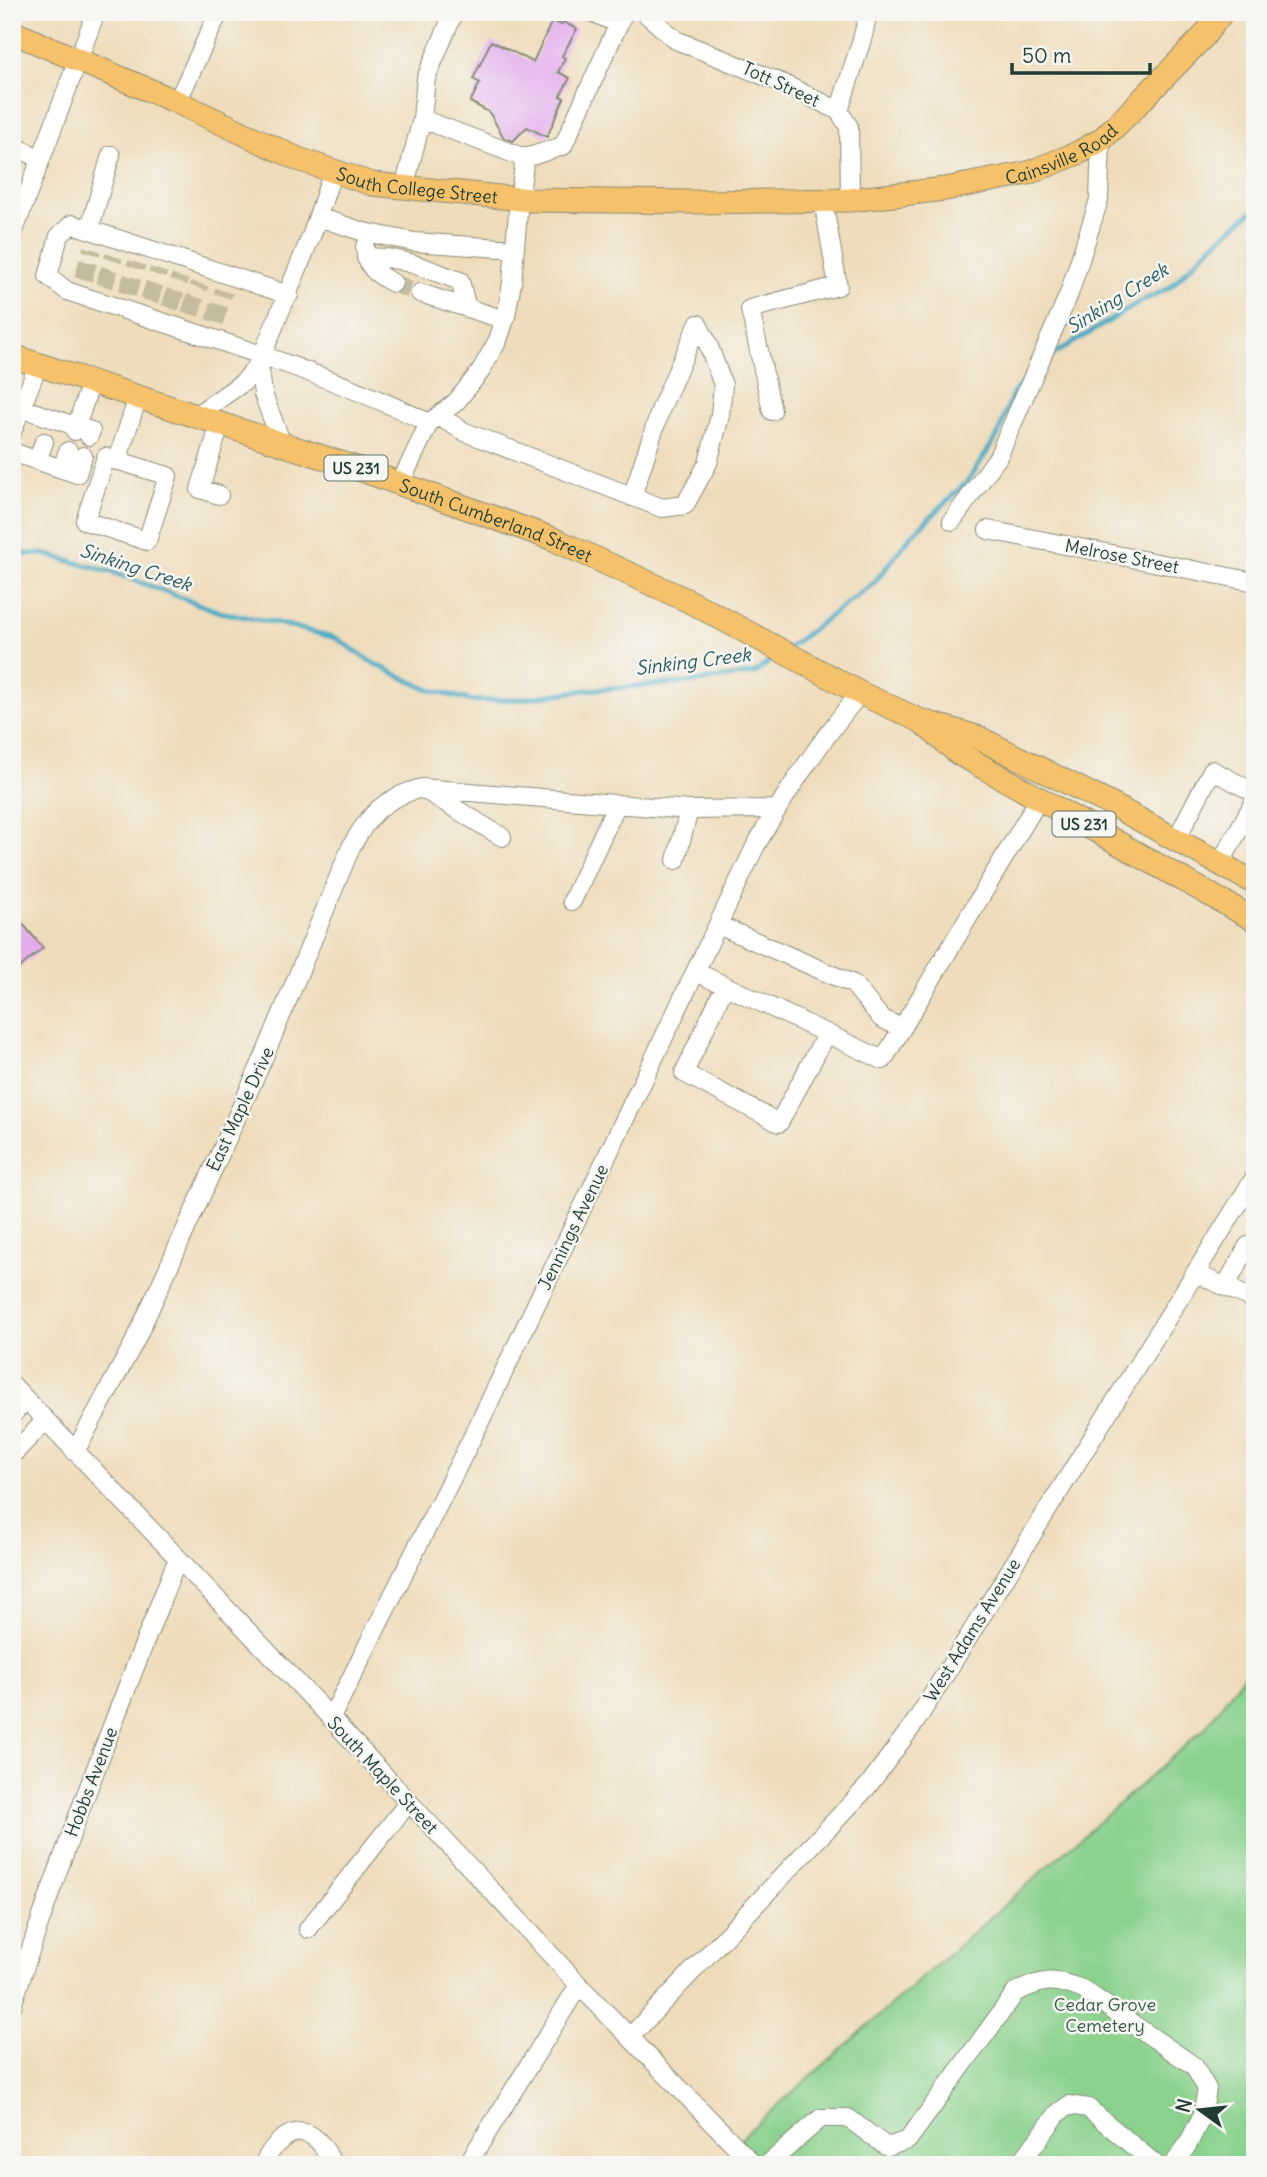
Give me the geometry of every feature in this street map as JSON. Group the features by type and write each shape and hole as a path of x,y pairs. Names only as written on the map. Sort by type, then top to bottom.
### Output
{"main road":[{"name":"Cainsville Road","path":"850,200 945,189 1028,173 1078,153 1101,140 1204,36 1222,12"},
{"name":"South College Street","path":"12,32 177,102 298,159 372,184 519,200 850,200"},
{"name":"South Cumberland Street","path":"12,356 282,444 553,539 691,602 860,693 919,720 977,737 1255,883"},
{"name":"South Cumberland Street","path":"919,720 958,753 1255,920"}],"street":[{"path":"12,236 96,12"},
{"path":"177,102 219,12"},
{"path":"404,188 422,119 426,78 454,12"},
{"path":"422,119 525,158 564,146 622,18 592,12"},
{"name":"Tott Street","path":"644,12 676,40 784,84 839,111 849,127 850,200"},
{"path":"839,111 868,12"},
{"path":"952,521 998,457 1069,294 1099,200 1101,140"},
{"path":"12,145 41,159"},
{"path":"93,237 111,155"},
{"path":"400,484 434,420 456,402 480,372 498,340 512,283 525,158"},
{"path":"195,416 245,380 260,359 289,295 333,171"},
{"path":"772,411 750,309 838,286 823,200"},
{"path":"318,217 364,232 443,245 515,249"},
{"path":"289,295 226,283 116,248 72,224 59,236 48,276 67,291 80,287 211,330 260,359 434,420 632,497 662,508 685,505 708,463 720,415 723,385 698,324 661,408 632,497"},
{"path":"364,232 366,258 375,274 393,283"},
{"path":"366,258 384,257 404,261 460,281 467,308"},
{"path":"420,293 505,320"},
{"path":"260,359 262,394 282,444"},
{"path":"12,432 38,365"},
{"path":"21,408 81,431 91,382"},
{"path":"117,461 138,397"},
{"path":"219,495 200,489 220,424"},
{"path":"37,460 44,442"},
{"path":"12,452 37,460 71,458"},
{"path":"106,457 117,461 168,476 147,541 85,521 106,457"},
{"name":"Melrose Street","path":"988,530 1255,582"},
{"name":"Jennings Avenue","path":"331,1718 475,1432 776,809 822,740 860,693"},
{"path":"1176,840 1212,770 1255,793"},
{"path":"422,788 689,810 776,809"},
{"path":"422,788 502,837"},
{"name":"East Maple Drive","path":"75,1452 135,1341 264,1057 351,847 374,812 402,793 422,788"},
{"path":"696,972 883,1060 1039,799"},
{"path":"1220,864 1255,800"},
{"path":"572,901 617,804"},
{"path":"676,860 689,810"},
{"path":"718,925 853,984 881,1018 901,1028"},
{"path":"725,986 684,1073 779,1123 827,1033"},
{"name":"West Adams Avenue","path":"630,2038 868,1786 916,1721 1195,1273 1250,1196 1255,1177"},
{"path":"1225,1287 1253,1244"},
{"path":"1195,1273 1255,1300"},
{"name":"South Maple Street","path":"12,1385 331,1718 579,1985 754,2165"},
{"path":"12,1415 26,1401"},
{"path":"12,1455 46,1421"},
{"name":"Hobbs Avenue","path":"12,2007 38,1924 177,1560"},
{"path":"308,1929 408,1803"},
{"path":"767,2165 821,2118 848,2118 887,2147 908,2140 1016,1992 1041,1980 1061,1981 1082,1989 1194,2066 1207,2090 1202,2116 1188,2144 1173,2165"},
{"path":"467,2165 579,1985"},
{"path":"1019,2165 1058,2113 1069,2105 1088,2108 1150,2163"},
{"path":"263,2165 271,2149 287,2134 306,2132 322,2143 330,2159 327,2165"}],"green space":[{"name":"Cedar Grove Cemetery","path":"1255,1659 1255,2165 755,2165 734,2144 1205,1728"}],"building":[{"path":"552,21 561,25 563,22 577,29 562,56 565,58 558,72 570,78 560,96 564,98 547,137 527,127 513,141 504,138 489,112 470,102 480,83 473,79 491,41 533,62"},
{"path":"12,911 43,948 12,974"}],"waterway":[{"name":"Sinking Creek","path":"1048,358 1140,302 1169,288 1211,246 1255,209"},
{"name":"Sinking Creek","path":"789,647 874,583 911,536 968,481 998,435 1012,395 1024,381"},
{"name":"Sinking Creek","path":"12,554 44,554 115,573 220,612 336,638 375,664 427,689 473,701 521,699 586,690 695,682 755,673 778,655"}],"tunnel":[{"path":"83,279 92,249"},
{"path":"104,286 114,256"},
{"path":"127,294 137,263"},
{"path":"149,301 159,270"},
{"path":"170,308 180,277"},
{"path":"393,283 420,293"},
{"path":"190,314 200,284"},
{"path":"214,322 224,291"}]}
